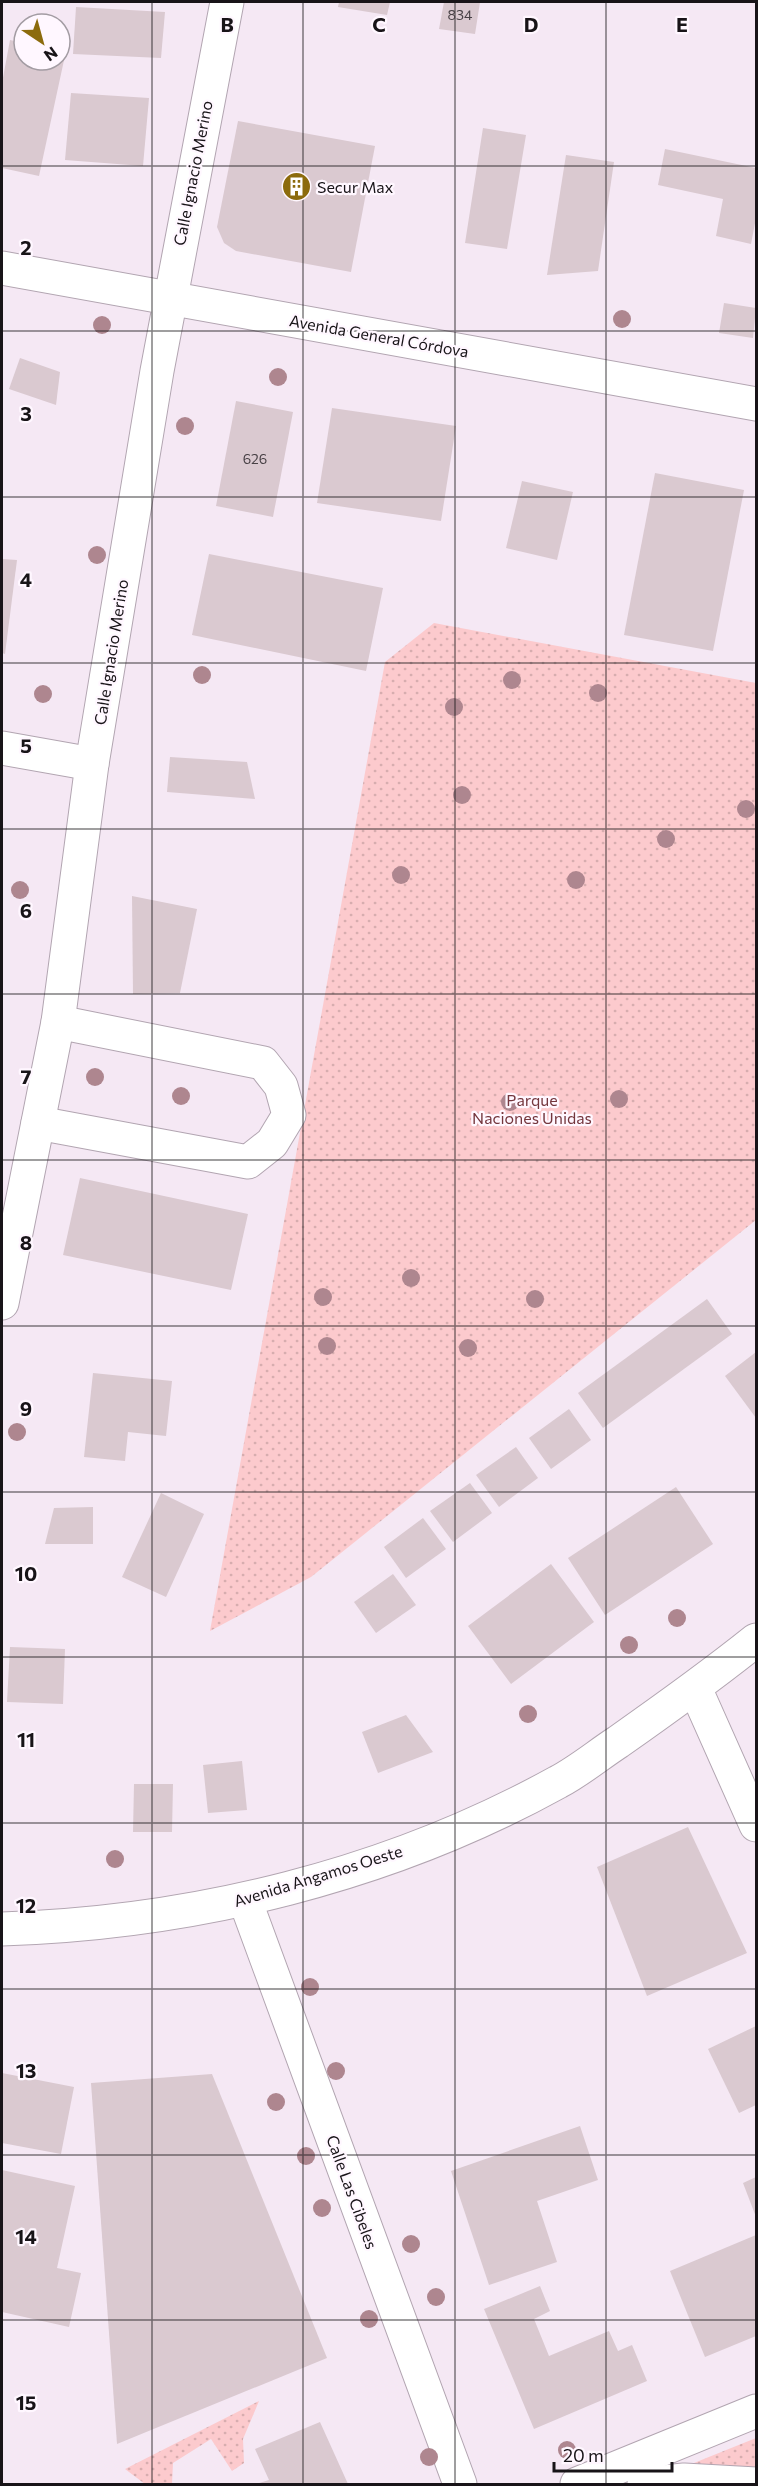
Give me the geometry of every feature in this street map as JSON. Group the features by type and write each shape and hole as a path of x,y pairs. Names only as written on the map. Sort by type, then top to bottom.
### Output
{"street":[{"name":"Calle Ignacio Merino","path":"2,1303 58,1022 92,764 169,298 227,2"},
{"name":"Avenida General Córdova","path":"2,268 756,404"},
{"path":"2,748 92,764"},
{"path":"38,1123 248,1162 272,1143 289,1115 281,1086 263,1063 58,1022"},
{"name":"Avenida Angamos Oeste","path":"2,1929 61,1927 146,1918 245,1900 369,1864 464,1828 559,1782 695,1688 756,1640"},
{"path":"695,1688 756,1825"},
{"name":"Calle Las Cibeles","path":"245,1900 460,2484"},
{"path":"577,2484 756,2411"},
{"path":"644,2484 684,2480 756,2484"}],"green space":[{"name":"Parque Naciones Unidas","path":"434,623 756,683 756,1220 311,1577 210,1631 385,662"},
{"path":"259,2401 243,2439 244,2463 232,2471 211,2439 173,2463 172,2484 145,2484 125,2469"},
{"path":"756,2438 756,2474 684,2467"}],"building":[{"path":"339,2 390,2 387,15 338,7"},
{"path":"444,2 480,2 475,34 439,29"},
{"path":"76,7 165,12 161,58 73,54"},
{"path":"10,40 12,40 12,72 61,72 39,176 2,168 2,83"},
{"path":"71,93 149,98 143,166 65,160"},
{"name":"Secur Max","path":"238,121 375,146 351,272 236,251 224,243 217,227"},
{"path":"483,128 526,135 507,249 465,243"},
{"path":"665,149 756,168 756,218 751,244 716,236 723,199 658,185"},
{"path":"566,155 614,162 598,271 547,275"},
{"path":"724,303 756,308 753,338 719,333"},
{"path":"20,358 60,372 56,405 9,389"},
{"path":"236,401 293,412 273,517 216,506"},
{"path":"332,408 456,426 441,521 317,503"},
{"path":"655,473 744,490 713,651 624,635"},
{"path":"522,481 573,492 557,560 506,548"},
{"path":"209,554 383,588 366,671 192,635"},
{"path":"2,559 17,560 5,654 2,653"},
{"path":"170,757 247,762 255,799 167,792"},
{"path":"132,896 197,909 180,993 133,994"},
{"path":"80,1178 248,1214 231,1290 63,1255"},
{"path":"707,1299 732,1334 603,1428 578,1393"},
{"path":"756,1352 756,1418 725,1376"},
{"path":"93,1373 172,1381 166,1436 128,1432 125,1461 84,1457"},
{"path":"569,1409 591,1440 551,1469 529,1438"},
{"path":"516,1447 538,1478 499,1507 476,1475"},
{"path":"470,1483 492,1513 453,1542 430,1511"},
{"path":"676,1487 713,1544 605,1615 568,1558"},
{"path":"161,1493 204,1514 166,1597 122,1577"},
{"path":"93,1507 93,1544 45,1544 54,1508"},
{"path":"423,1518 446,1549 406,1578 384,1547"},
{"path":"551,1564 594,1622 511,1684 468,1626"},
{"path":"393,1574 416,1605 376,1633 354,1602"},
{"path":"10,1647 65,1649 63,1704 7,1702"},
{"path":"406,1715 433,1752 378,1773 362,1732"},
{"path":"242,1761 247,1810 208,1813 203,1765"},
{"path":"134,1784 173,1784 172,1832 133,1832"},
{"path":"688,1827 747,1953 647,1996 597,1867"},
{"path":"756,2026 756,2105 739,2113 708,2049"},
{"path":"2,2073 74,2087 61,2154 2,2143"},
{"path":"212,2074 327,2358 117,2444 91,2083"},
{"path":"580,2126 598,2180 537,2201 557,2262 489,2285 451,2171"},
{"path":"2,2170 75,2186 57,2268 81,2273 69,2327 2,2312"},
{"path":"756,2177 756,2217 743,2183"},
{"path":"756,2235 756,2336 705,2357 670,2271"},
{"path":"540,2286 550,2311 534,2319 549,2356 609,2331 618,2351 632,2345 647,2381 534,2429 484,2309"},
{"path":"320,2422 348,2484 256,2484 269,2480 255,2449"}],"place":[{"name":"Secur Max","path":"296,187"}]}
